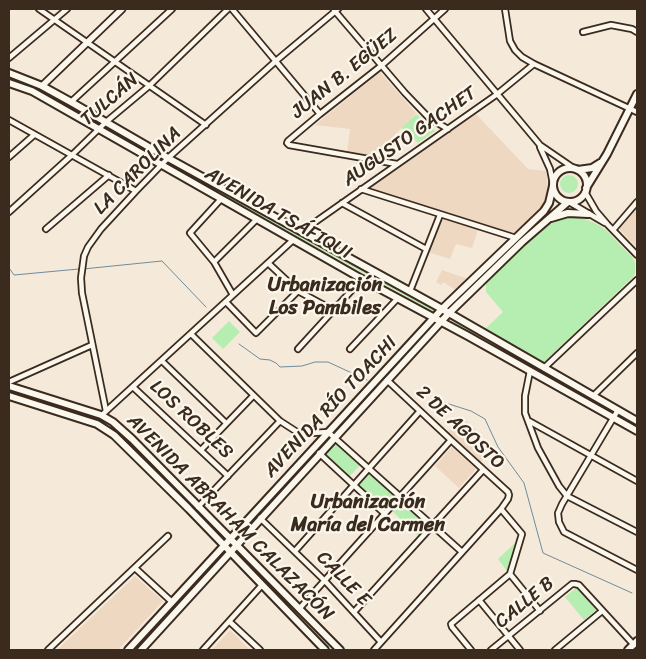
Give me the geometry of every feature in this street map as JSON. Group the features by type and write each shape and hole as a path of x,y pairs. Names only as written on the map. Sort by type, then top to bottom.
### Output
{"main road":[{"name":"AVENIDA TSÁFIQUI","path":"9,72 42,86 71,102 301,232 449,312 637,420"},
{"name":"AVENIDA TSÁFIQUI","path":"9,83 32,91 362,279 637,431"},
{"path":"607,154 596,166 576,169 566,168 560,171 554,178 553,185 557,196 568,202 579,199 607,154 637,94"},
{"path":"576,169 586,179 586,190"},
{"name":"AVENIDA RÍO TOACHI","path":"142,650 319,453 331,435 442,309 547,206 553,185"},
{"name":"AVENIDA RÍO TOACHI","path":"128,650 229,538 387,380 442,322 449,312 546,220 568,202"},
{"path":"546,220 563,214 588,214"},
{"name":"AVENIDA ABRAHAM CALAZACÓN","path":"9,386 104,413 132,439 299,609 333,647 340,650"},
{"name":"AVENIDA ABRAHAM CALAZACÓN","path":"9,396 84,419 106,428 137,456 325,650"},
{"path":"628,650 636,643"}],"street":[{"path":"39,9 206,125"},
{"path":"9,58 67,9"},
{"path":"42,86 122,9"},
{"path":"71,102 116,63 172,9"},
{"path":"230,9 277,60 320,114"},
{"name":"TULCÁN","path":"9,212 98,129 149,86 230,9"},
{"path":"426,9 496,95 540,145 576,169"},
{"name":"JUAN B. EGÜEZ","path":"397,164 289,145 287,143 320,114 382,66 445,9"},
{"path":"505,9 510,41 515,50 534,64 637,112"},
{"path":"335,10 429,118 448,129"},
{"name":"LA CAROLINA","path":"104,413 82,293 81,278 84,256 88,247 101,229 168,158 335,10"},
{"path":"583,32 611,25 637,32"},
{"name":"AUGUSTO GACHET","path":"301,232 496,95 534,64"},
{"path":"9,120 136,191"},
{"path":"9,157 34,135"},
{"path":"540,145 550,169 553,185"},
{"path":"46,229 108,175"},
{"path":"361,189 516,238"},
{"path":"586,190 596,211 637,255"},
{"path":"221,199 191,231 191,235 214,262 233,295"},
{"path":"568,202 608,225"},
{"path":"613,230 637,202"},
{"path":"342,203 426,249"},
{"path":"410,291 440,215"},
{"path":"214,262 257,219"},
{"path":"104,413 293,240"},
{"path":"268,263 298,291 333,310"},
{"path":"298,349 362,279"},
{"path":"544,368 637,280"},
{"path":"226,302 256,333 298,291"},
{"path":"350,349 398,298"},
{"path":"191,334 253,396 280,420 297,432 331,435 462,552"},
{"path":"9,382 92,345"},
{"path":"594,396 637,353"},
{"path":"162,361 226,423"},
{"path":"530,371 524,405 528,421 538,448 559,486 567,496 637,532"},
{"name":"2 DE AGOSTO","path":"387,380 508,492 508,499 501,509"},
{"name":"LOS ROBLES","path":"133,386 228,476"},
{"path":"201,450 253,396"},
{"path":"618,410 558,513 559,522 564,532 637,570"},
{"path":"295,551 420,411"},
{"path":"198,507 280,420"},
{"path":"528,421 637,481"},
{"path":"299,609 451,440"},
{"path":"319,453 385,514"},
{"path":"354,612 483,470"},
{"path":"374,650 501,509 522,534 510,574 452,622 452,627 471,650"},
{"name":"CALLE E","path":"260,518 325,581 382,642"},
{"path":"48,650 168,536"},
{"path":"135,568 172,602"},
{"path":"510,574 540,611"},
{"name":"CALLE B","path":"491,650 572,584 579,585 602,611"},
{"path":"204,650 262,585"},
{"path":"479,600 520,650"},
{"path":"555,650 602,611 636,643"},
{"path":"230,622 260,650"}],"shaded area":[{"path":"380,72 416,113 373,157 347,152 350,129 315,125"},
{"path":"476,114 528,169 546,171 548,186 542,208 516,236 368,188"},
{"path":"637,205 637,248 620,230 619,225"},
{"path":"442,219 478,230 472,248 456,244 450,259 428,252"},
{"path":"442,270 468,279 456,290 443,282 441,285 436,282"},
{"path":"462,417 481,435 484,458 479,464 447,433"},
{"path":"452,447 476,469 459,488 435,466"},
{"path":"135,576 163,601 118,650 57,650"},
{"path":"230,630 250,650 212,650"}],"green space":[{"path":"416,114 435,131 418,143 401,128"},
{"path":"168,162 435,310 434,312 167,164"},
{"path":"569,175 577,180 578,184 573,192 569,193 561,188 560,184 565,176"},
{"path":"572,217 585,219 605,229 632,257 635,262 635,273 543,363 485,329 503,312 486,292 486,284 488,279 542,228 561,219"},
{"path":"453,319 615,412 613,414 451,321"},
{"path":"229,321 240,332 223,349 212,338"},
{"path":"435,323 437,324 333,434 331,432"},
{"path":"9,390 69,408 108,424 140,451 223,536 221,538 138,453 107,426 69,411 9,392"},
{"path":"328,436 330,437 238,538 236,537"},
{"path":"335,440 361,464 349,477 323,453"},
{"path":"369,471 398,497 385,511 356,485"},
{"path":"401,500 429,526 419,537 391,510"},
{"path":"516,542 507,571 498,559"},
{"path":"239,554 330,646 328,649 237,556"},
{"path":"577,587 596,610 584,620 565,597"}],"waterway":[{"path":"83,269 162,261 206,307"},
{"path":"9,268 14,275 79,269"},
{"path":"239,344 260,359 270,360 280,367 328,362 367,380"},
{"path":"433,399 471,411 485,419 498,447 524,483 543,553 632,593"}],"district":[{"name":"Urbanización Los Pambiles","path":"325,298"},
{"name":"Urbanización María del Carmen","path":"368,514"}]}
